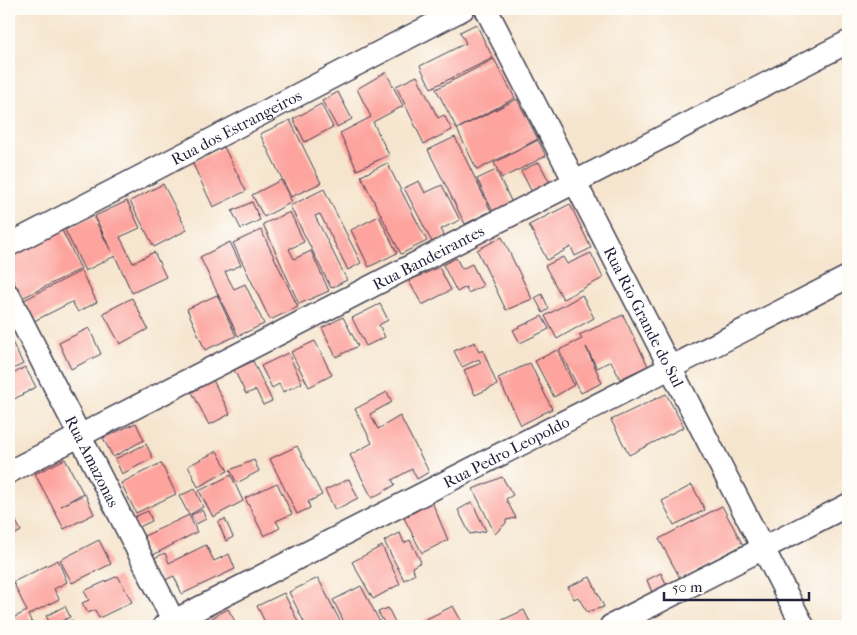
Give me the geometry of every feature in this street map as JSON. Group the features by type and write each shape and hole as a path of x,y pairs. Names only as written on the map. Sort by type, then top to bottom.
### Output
{"street":[{"name":"Rua dos Estrangeiros","path":"9,245 463,9"},
{"name":"Rua Rio Grande do Sul","path":"486,9 669,369 765,549 803,626"},
{"name":"Rua Bandeirantes","path":"9,472 848,42"},
{"name":"Rua Pedro Leopoldo","path":"171,625 848,277"},
{"name":"Rua Amazonas","path":"9,296 171,625"},
{"path":"611,626 848,505"}],"building":[{"path":"476,24 493,58 431,88 420,66 466,43 460,32"},
{"path":"494,59 515,98 457,129 436,89"},
{"path":"386,72 403,106 373,122 389,155 357,170 340,133 371,117 357,89"},
{"path":"417,76 438,118 444,115 452,130 424,144 396,86"},
{"path":"338,92 352,119 337,127 322,101"},
{"path":"517,99 538,139 477,170 457,129"},
{"path":"321,104 333,127 305,142 293,119"},
{"path":"290,120 321,183 291,197 260,134"},
{"path":"455,137 491,211 465,224 428,150"},
{"path":"538,140 546,156 502,178 494,163"},
{"path":"224,147 246,191 213,207 192,162"},
{"path":"539,162 553,189 535,198 521,171"},
{"path":"387,163 427,241 401,254 361,176"},
{"path":"496,170 513,205 494,214 477,179"},
{"path":"281,180 292,202 264,217 252,195"},
{"path":"419,181 425,193 442,185 460,220 441,229 445,237 433,244 404,188"},
{"path":"163,184 187,230 154,247 130,201"},
{"path":"324,189 361,263 348,270 320,214 315,216 347,280 331,288 290,206"},
{"path":"127,201 140,228 120,237 133,263 154,252 166,277 132,293 115,256 85,271 65,230 93,216 111,251 95,216"},
{"path":"252,202 260,220 241,229 232,211"},
{"path":"570,204 591,248 575,256 571,247 547,260 529,225"},
{"path":"290,212 304,242 289,249 294,259 311,251 329,291 299,304 263,224"},
{"path":"379,216 397,253 369,267 351,230"},
{"path":"62,230 81,269 22,298 9,272 9,256"},
{"path":"261,230 298,307 270,320 233,243"},
{"path":"502,237 532,299 506,310 477,250"},
{"path":"230,242 241,265 225,272 234,289 245,284 264,324 238,336 200,257"},
{"path":"591,253 603,278 563,299 545,266 563,257 567,264"},
{"path":"456,258 462,269 472,264 483,286 468,293 466,287 457,292 443,265"},
{"path":"439,267 451,290 422,305 409,281"},
{"path":"81,271 97,302 78,312 72,302 34,321 24,300"},
{"path":"542,294 549,309 543,313 535,298"},
{"path":"217,295 236,336 205,350 187,309"},
{"path":"582,295 594,318 557,339 545,316"},
{"path":"132,298 148,329 120,344 103,313"},
{"path":"380,304 388,320 379,325 385,337 366,346 352,318"},
{"path":"623,315 648,366 620,379 611,361 597,368 586,347 602,383 581,393 559,350 582,339 579,335"},
{"path":"542,316 549,329 520,343 513,330"},
{"path":"343,317 358,346 336,357 322,328"},
{"path":"89,328 101,354 71,369 59,343"},
{"path":"9,336 23,364 9,371"},
{"path":"315,341 332,375 309,387 291,352"},
{"path":"475,342 479,352 483,350 497,385 475,395 464,370 481,363 479,359 462,367 454,351"},
{"path":"557,350 574,385 554,397 535,361"},
{"path":"288,353 302,383 283,392 279,384 272,388 261,366"},
{"path":"253,361 272,401 263,405 256,390 246,394 234,370"},
{"path":"530,363 552,409 521,425 498,378"},
{"path":"25,367 36,387 9,402 9,376"},
{"path":"213,380 230,414 209,425 192,392"},
{"path":"387,392 392,402 370,414 378,429 400,416 429,472 417,479 412,469 392,480 395,485 372,498 350,455 372,443 355,409"},
{"path":"666,394 684,427 629,455 611,420"},
{"path":"136,423 144,440 113,457 103,438"},
{"path":"146,444 153,458 122,474 115,459"},
{"path":"297,446 322,495 308,502 310,508 297,514 270,459"},
{"path":"217,451 228,471 198,487 188,466"},
{"path":"65,459 83,493 61,506 85,494 94,514 64,529 35,474"},
{"path":"254,460 259,471 237,483 230,470"},
{"path":"161,463 176,494 136,513 121,483"},
{"path":"231,475 243,501 213,517 199,491"},
{"path":"502,477 513,495 506,499 516,518 506,520 506,523 495,534 473,489"},
{"path":"349,479 358,498 335,510 325,490"},
{"path":"277,483 292,514 276,521 280,528 264,536 245,498"},
{"path":"692,485 705,510 674,525 662,501"},
{"path":"195,489 203,507 189,515 179,496"},
{"path":"432,502 448,540 422,553 404,518"},
{"path":"472,502 486,531 470,534 458,510"},
{"path":"722,506 743,545 680,578 659,539"},
{"path":"9,508 21,531 9,538"},
{"path":"202,510 206,519 196,524 191,515"},
{"path":"148,511 152,521 137,528 132,518"},
{"path":"189,515 197,532 151,556 142,537"},
{"path":"225,519 233,537 226,541 218,522"},
{"path":"400,533 404,543 410,540 421,562 412,567 415,574 404,580 384,541"},
{"path":"99,540 111,564 72,583 60,560"},
{"path":"206,545 214,561 229,554 235,569 182,594 174,576 161,582 152,559 165,553 169,563"},
{"path":"382,546 400,584 373,599 352,562"},
{"path":"58,560 67,582 54,589 59,599 28,615 34,626 9,626 9,620 27,611 13,582"},
{"path":"661,573 668,588 653,595 647,580"},
{"path":"118,576 132,602 99,618 95,610 88,613 82,603 89,600 84,591"},
{"path":"590,577 604,607 587,612 578,597 574,599 568,587"},
{"path":"318,578 342,625 306,626 289,592"},
{"path":"361,586 381,624 378,626 346,626 333,600"},
{"path":"284,593 300,626 267,626 257,606"},
{"path":"65,606 70,617 52,626 46,616"},
{"path":"453,606 464,626 425,626 422,621"},
{"path":"388,608 397,626 386,626 378,612"},
{"path":"228,609 236,623 230,626 214,626 210,619"},
{"path":"524,610 532,626 500,626 498,622"},
{"path":"208,619 211,626 193,626"},
{"path":"72,620 75,626 62,625"}]}
